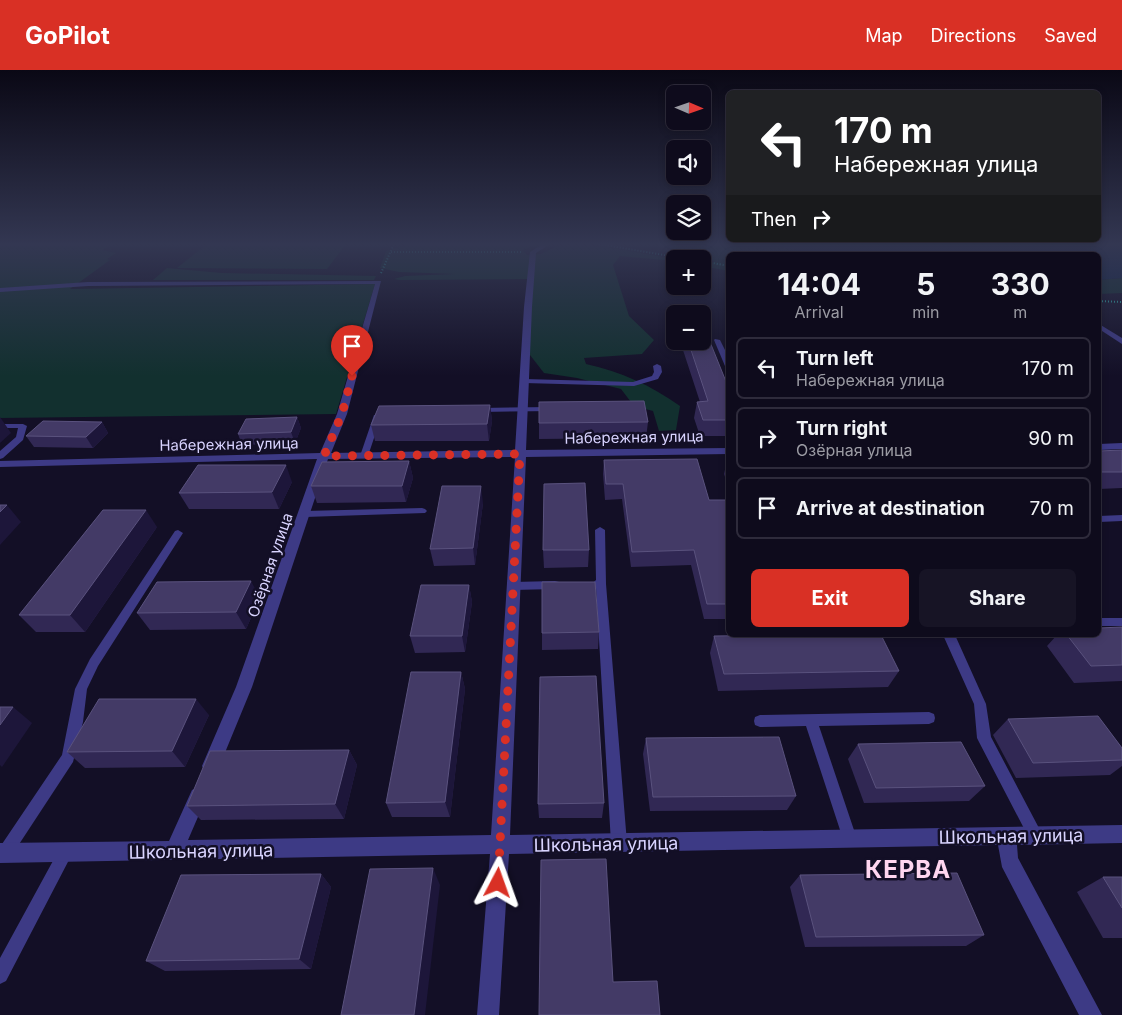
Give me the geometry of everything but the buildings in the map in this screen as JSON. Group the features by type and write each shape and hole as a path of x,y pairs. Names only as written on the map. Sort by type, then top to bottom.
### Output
{"street":[{"path":"0,290 28,288"},
{"name":"Озёрная улица","path":"174,851 244,687 324,456 342,414 377,288"},
{"path":"488,1015 500,846 530,288"},
{"path":"1101,327 1122,342"},
{"path":"1101,447 1122,446"},
{"name":"Набережная улица","path":"0,464 324,456 726,451"},
{"name":"Школьная улица","path":"2,853 1122,834"},
{"path":"1006,836 1010,860 1091,1015"}],"lane":[{"path":"717,340 726,360"},
{"path":"524,381 634,384 655,377 658,372 657,366"},
{"path":"474,410 562,409"},
{"path":"364,456 377,417 380,412 387,411"},
{"path":"0,426 23,426 20,438 0,456"},
{"path":"305,514 422,511"},
{"path":"1101,519 1122,518"},
{"path":"600,530 601,584 619,843"},
{"path":"2,853 68,757 81,689 94,663 178,534"},
{"path":"582,584 601,584"},
{"path":"513,586 562,585"},
{"path":"1101,622 1122,622"},
{"path":"950,637 980,704 984,738 1036,835"},
{"path":"760,722 929,718"},
{"path":"811,720 850,839"},
{"path":"0,975 65,853"}],"path":[{"path":"1101,301 1122,302"}],"green space":[{"path":"0,288 374,288 336,414 0,418"},
{"path":"527,288 620,288 629,316 654,340 642,354 584,358 586,364 635,380 680,406 676,430 659,431 653,411 634,406 621,389 577,378 544,373 523,346"},
{"path":"1101,288 1122,288 1122,293 1101,294"}],"district":[{"name":"КЕРВА","path":"908,869"}],"route":[{"path":"352,376 342,414 324,456 520,454 498,883"}]}
